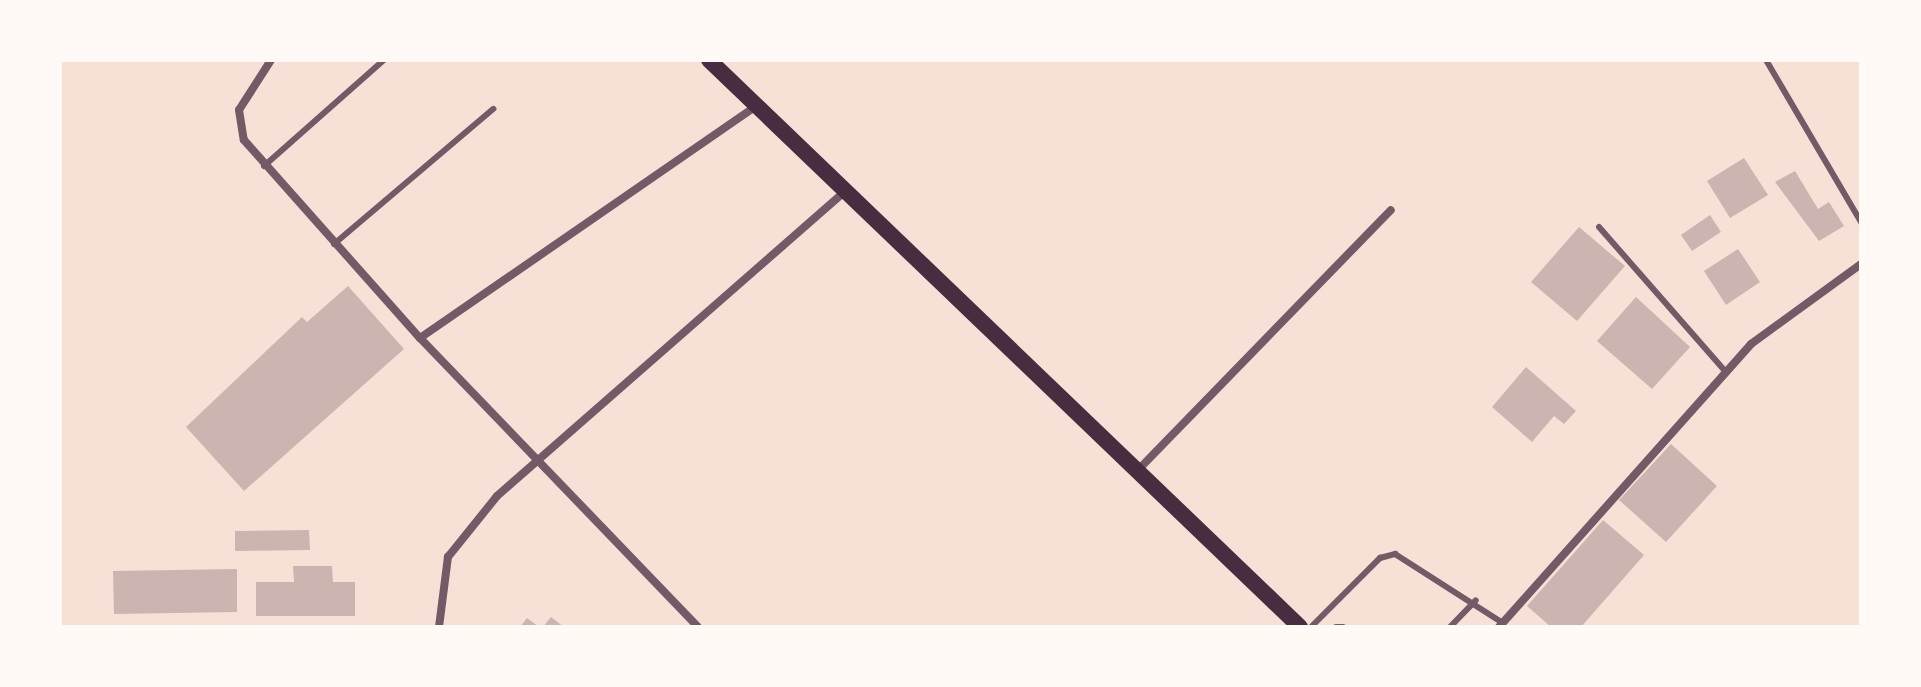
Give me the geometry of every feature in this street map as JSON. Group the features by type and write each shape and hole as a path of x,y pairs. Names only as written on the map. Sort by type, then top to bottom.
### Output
{"main road":[{"path":"709,60 1139,469 1300,627"}],"street":[{"path":"271,60 239,110 244,140 334,245 420,338 539,455 698,627"},
{"path":"420,338 756,106"},
{"path":"439,627 454,545 539,455 846,191"},
{"path":"1139,469 1391,210"},
{"path":"1501,625 1751,344 1861,264"}],"lane":[{"path":"264,166 384,60"},
{"path":"1766,60 1861,222"},
{"path":"334,245 493,109"},
{"path":"1599,227 1726,372"},
{"path":"1311,627 1387,555 1476,600 1501,625"},
{"path":"1450,627 1476,600"},
{"path":"1336,627 1343,627"}],"building":[{"path":"1744,158 1768,195 1730,218 1707,181"},
{"path":"1795,171 1818,209 1829,202 1844,226 1819,241 1775,182"},
{"path":"1710,215 1721,232 1692,251 1681,235"},
{"path":"1579,227 1625,266 1577,321 1531,282"},
{"path":"1738,249 1760,282 1726,305 1704,271"},
{"path":"348,286 404,349 244,491 186,427 302,317 307,322"},
{"path":"1636,297 1690,347 1652,389 1597,341"},
{"path":"1526,367 1576,411 1564,424 1554,416 1532,442 1492,407"},
{"path":"1671,444 1717,486 1666,542 1619,500"},
{"path":"1603,520 1644,555 1581,627 1551,627 1527,606"},
{"path":"309,530 310,550 235,551 235,531"},
{"path":"293,566 332,566 333,582 355,582 355,616 256,616 256,582 294,582"},
{"path":"237,569 237,612 114,614 113,571"},
{"path":"551,617 564,627 543,627"},
{"path":"527,618 539,627 520,627"}]}
